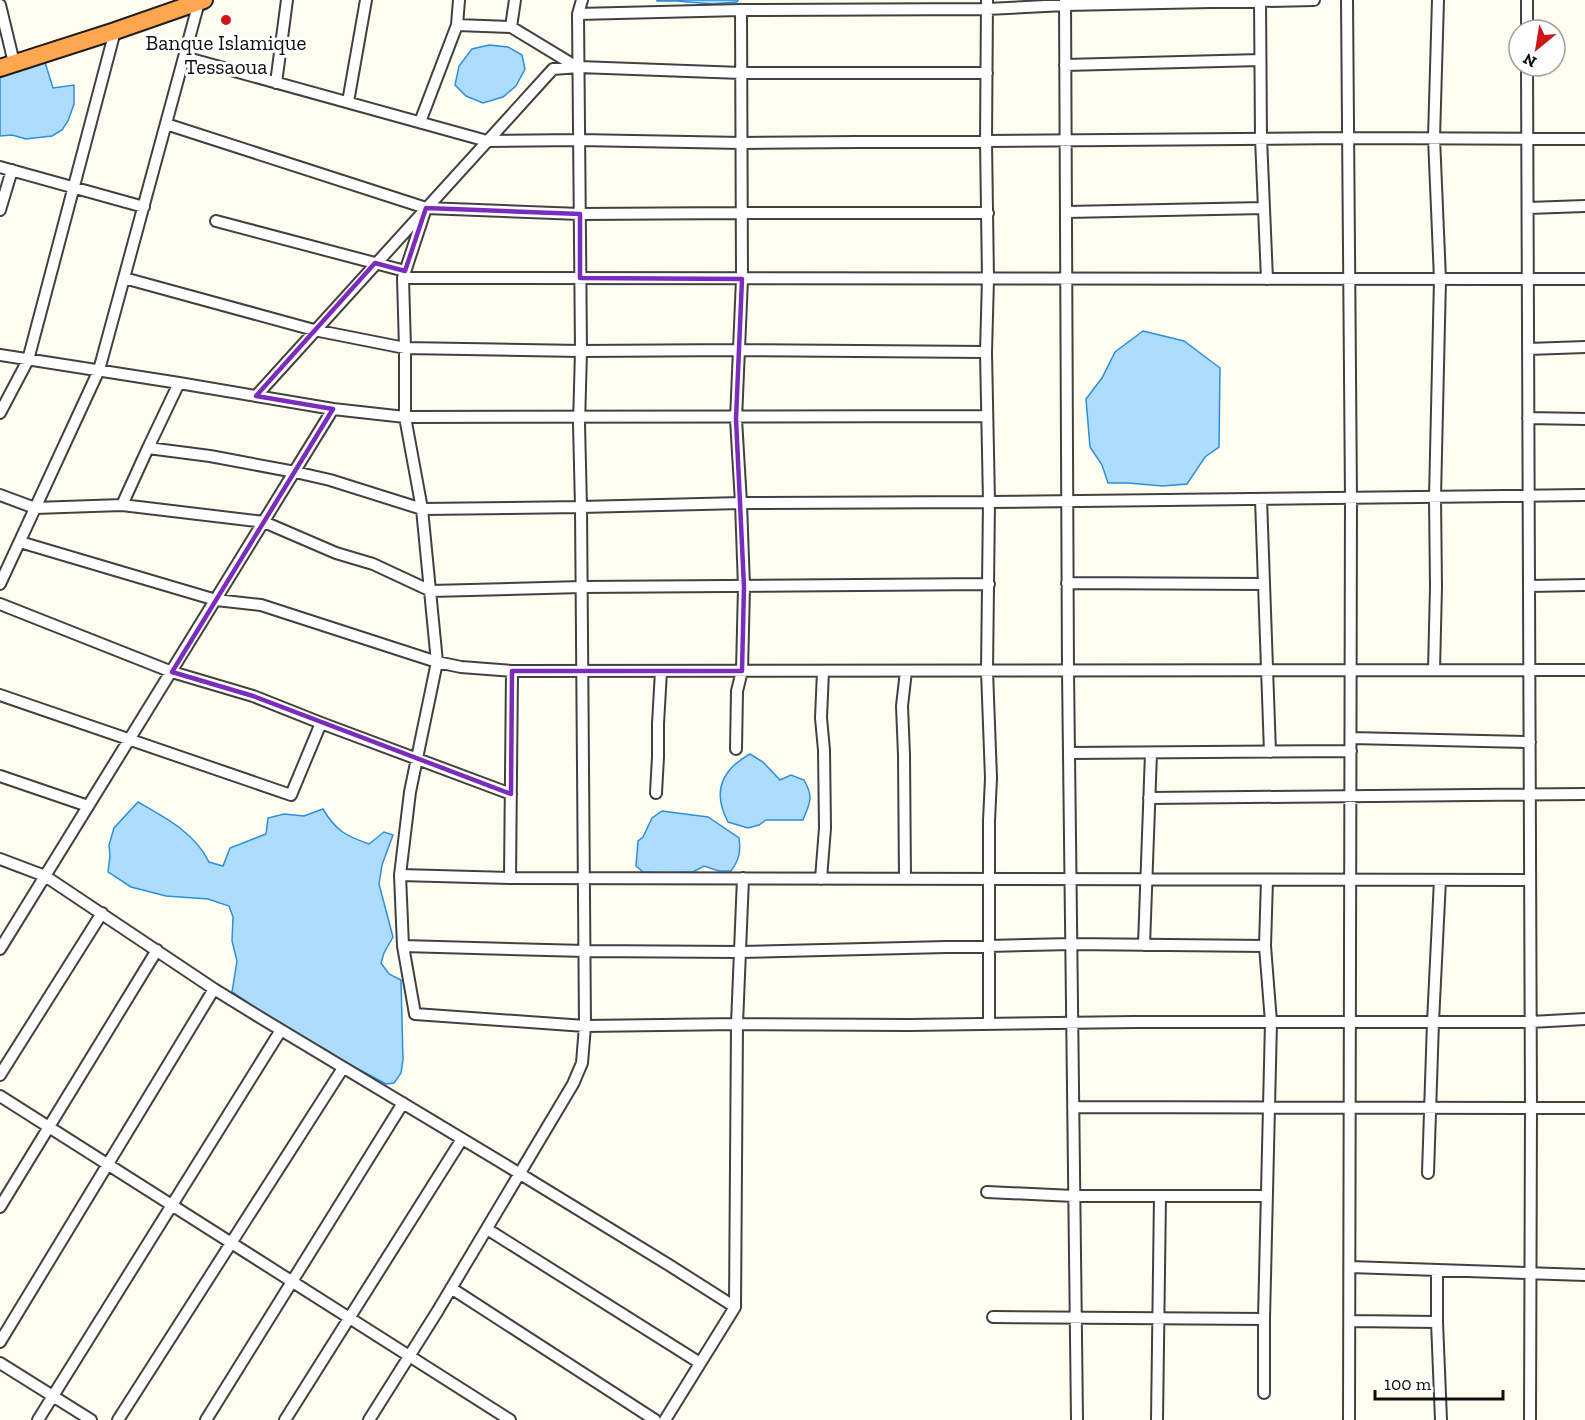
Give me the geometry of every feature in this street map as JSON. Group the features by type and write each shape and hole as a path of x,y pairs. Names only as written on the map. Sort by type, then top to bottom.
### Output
{"highway":[{"path":"7,65 202,1"}],"street":[{"path":"276,83 287,0"},
{"path":"348,102 366,0"},
{"path":"420,122 457,26 459,0"},
{"path":"511,27 514,0"},
{"path":"369,1420 520,1174 573,1084 582,1063 585,1026 585,951 578,14 582,0"},
{"path":"578,14 741,10 807,5 1314,0"},
{"path":"1347,0 1351,498 1349,1420"},
{"path":"1434,670 1440,279 1434,138 1438,0"},
{"path":"1527,0 1527,18"},
{"path":"0,584 99,370 184,57 202,1"},
{"path":"1260,1 1261,138 1267,279"},
{"path":"1065,3 1067,583 1077,1420"},
{"path":"0,5 7,65"},
{"path":"987,5 986,352 989,502 987,671 991,778 988,821 989,1024"},
{"path":"736,749 737,692 742,671 744,587 736,416 742,279 741,10"},
{"path":"457,26 511,27 579,68"},
{"path":"0,413 28,360 115,31"},
{"path":"184,57 487,141 742,143 1261,138 1585,139"},
{"path":"1065,65 1260,60"},
{"path":"256,396 553,69 741,73 987,73"},
{"path":"1527,78 1531,1022 1530,1420"},
{"path":"166,124 426,208 580,214 988,213"},
{"path":"0,167 144,207"},
{"path":"0,210 12,170"},
{"path":"1528,208 1585,206"},
{"path":"426,208 404,275 405,417 422,509 437,662 410,792 400,875 403,946 415,1014 585,1026 1531,1022 1585,1019"},
{"path":"1066,212 1264,208"},
{"path":"216,221 375,263 404,275 742,279 1585,279"},
{"path":"124,278 314,330 405,348 986,352"},
{"path":"1528,349 1585,347"},
{"path":"0,355 333,409 405,417 987,416"},
{"path":"122,505 179,383"},
{"path":"0,949 333,409"},
{"path":"1528,418 1585,418"},
{"path":"148,448 210,456 295,472 330,480 422,509 741,503 1585,495"},
{"path":"0,495 35,508 122,505 264,522 336,553 373,564 431,591 582,587 989,584"},
{"path":"1261,499 1270,752"},
{"path":"20,542 216,600 261,605 437,662 460,667 512,671 1585,670"},
{"path":"1067,583 1264,584"},
{"path":"1529,586 1585,585"},
{"path":"0,604 172,672 253,696 511,794"},
{"path":"510,878 512,671"},
{"path":"656,793 661,671"},
{"path":"821,879 825,828 824,750 821,718 823,671"},
{"path":"905,879 902,706 906,671"},
{"path":"0,695 291,795 321,723"},
{"path":"1351,738 1530,742"},
{"path":"1069,753 1351,751"},
{"path":"1144,945 1150,753"},
{"path":"0,776 88,806"},
{"path":"1149,798 1585,794"},
{"path":"0,859 45,876 214,989 659,1258 735,1307"},
{"path":"400,875 510,878 1530,880"},
{"path":"665,1420 735,1307 737,1024 743,878"},
{"path":"1264,1393 1271,1022 1266,946 1267,880"},
{"path":"1428,1173 1440,880"},
{"path":"0,1075 102,913"},
{"path":"403,946 740,952 1071,944 1266,946"},
{"path":"0,1207 157,950"},
{"path":"0,1342 214,989"},
{"path":"38,1420 281,1030"},
{"path":"118,1420 343,1068"},
{"path":"0,1096 504,1418"},
{"path":"206,1420 403,1104"},
{"path":"1073,1107 1585,1108"},
{"path":"285,1420 462,1139"},
{"path":"987,1192 1074,1196 1267,1196"},
{"path":"1157,1420 1160,1196"},
{"path":"487,1229 700,1363"},
{"path":"1350,1267 1585,1275"},
{"path":"1437,1270 1441,1420"},
{"path":"451,1288 656,1420"},
{"path":"993,1317 1264,1319"},
{"path":"1350,1321 1437,1322"},
{"path":"0,1364 91,1420"}],"highlighted area":[{"path":"426,208 580,214 580,278 742,279 736,419 744,587 742,671 512,671 511,794 253,696 172,672 333,409 256,396 375,263 405,271"}],"water":[{"path":"657,0 738,0 737,2 712,4"},
{"path":"489,45 508,47 522,55 525,69 516,86 503,97 483,103 466,96 455,85 459,66 472,49"},
{"path":"44,59 53,88 74,85 74,104 68,121 62,130 52,136 26,139 12,135 0,136 0,74"},
{"path":"1143,331 1184,341 1220,368 1219,447 1205,457 1187,484 1163,486 1108,483 1102,465 1090,447 1086,399 1102,378 1115,352"},
{"path":"750,754 763,762 780,780 791,775 804,780 810,800 803,820 766,820 748,828 728,822 721,801 722,783 732,767"},
{"path":"138,802 188,834 209,862 223,866 230,848 266,834 268,818 284,814 304,816 323,809 332,823 342,832 369,844 384,832 393,835 382,865 379,884 393,937 381,963 389,974 401,980 403,1060 401,1073 394,1083 386,1084 345,1062 294,1033 232,992 237,961 232,941 233,917 229,906 208,899 166,896 131,887 108,872 109,845 114,828"},
{"path":"662,811 708,817 739,838 739,856 731,871 719,871 704,866 693,872 661,873 643,872 636,866 638,841 643,837 652,818"}],"place":[{"name":"Banque Islamique Tessaoua","path":"226,20"}]}
